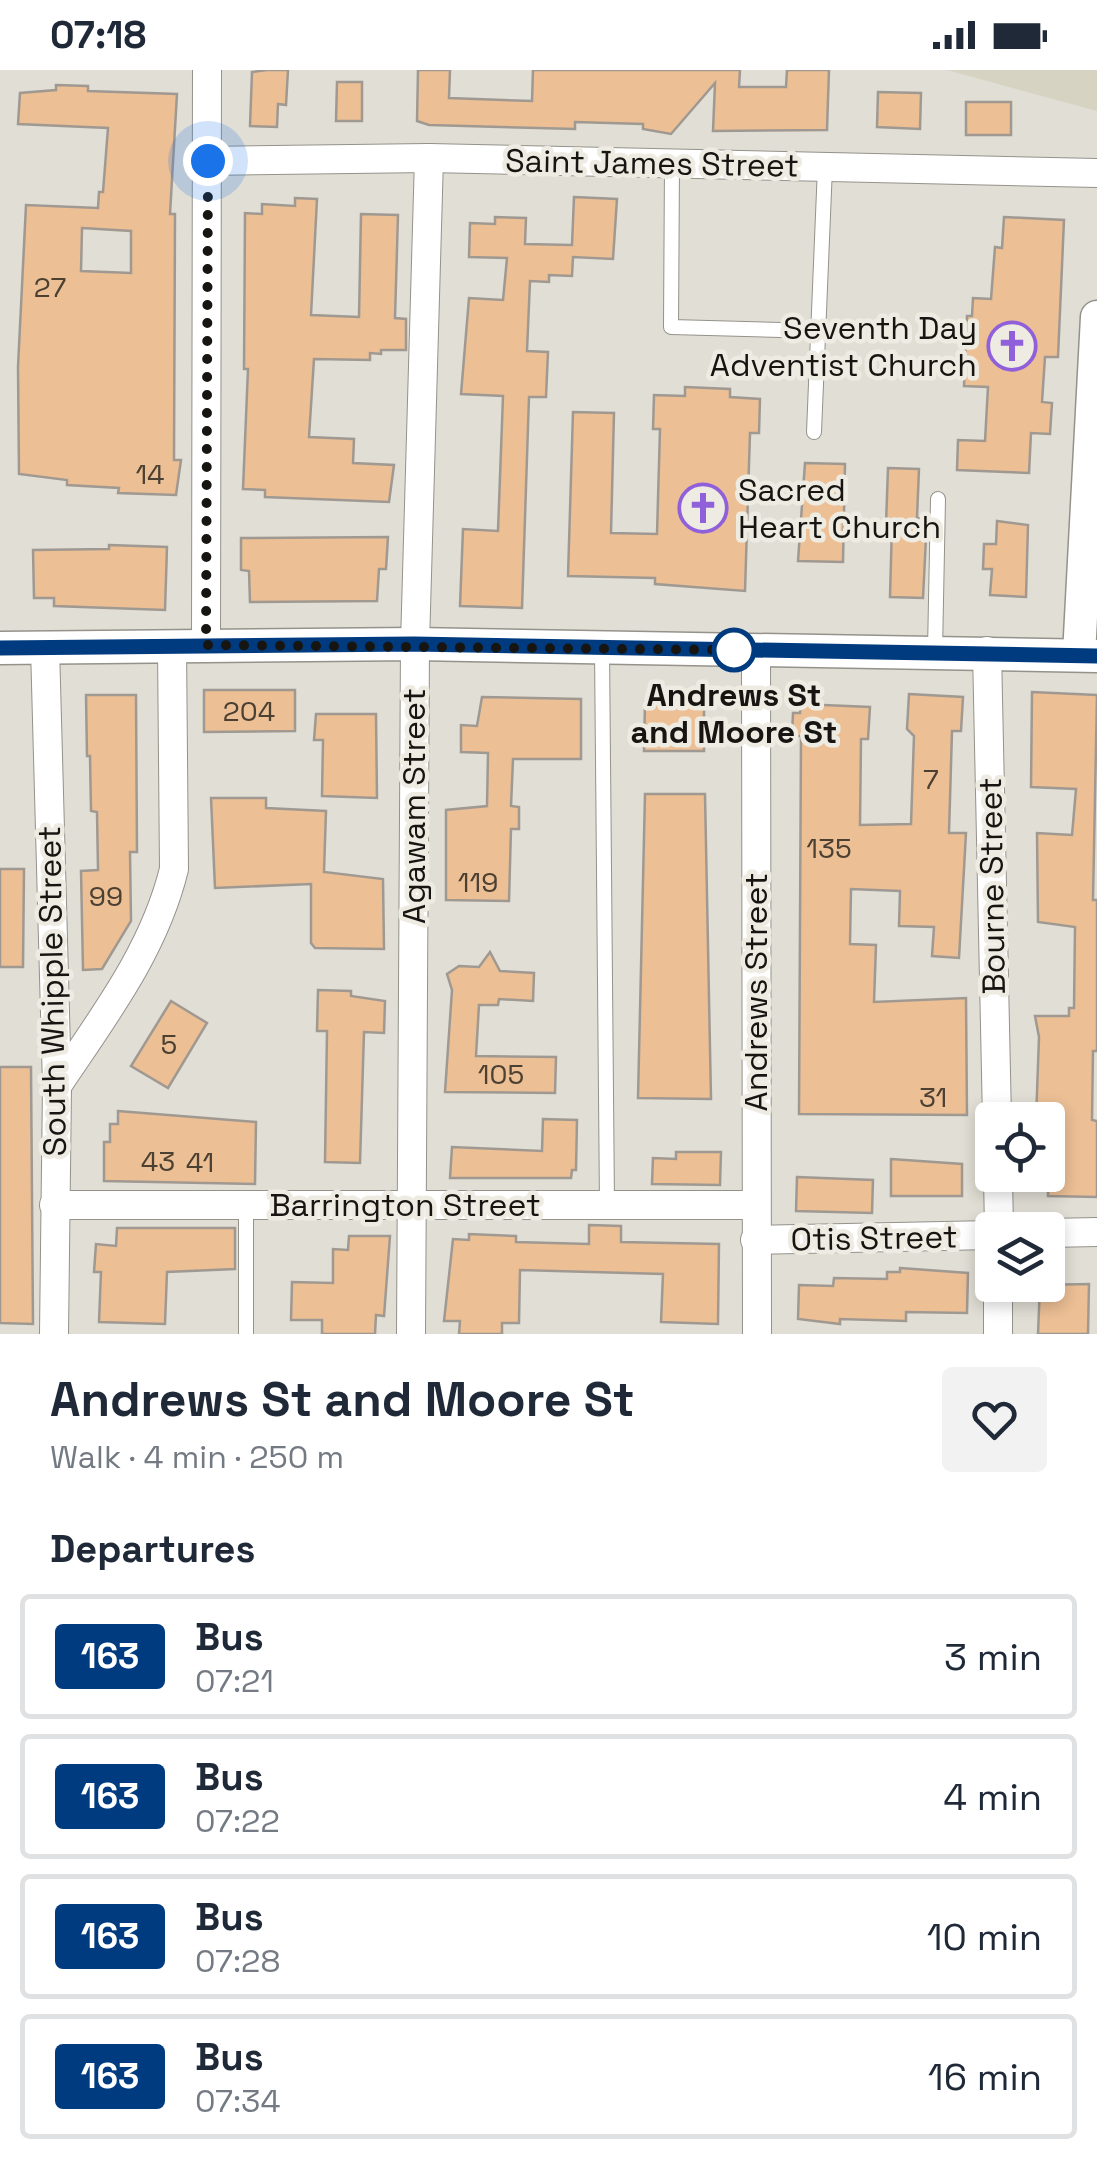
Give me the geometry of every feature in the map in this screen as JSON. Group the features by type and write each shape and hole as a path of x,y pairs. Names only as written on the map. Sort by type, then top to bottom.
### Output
{"street":[{"path":"206,645 207,70"},
{"name":"Saint James Street","path":"208,161 429,158 1097,174"},
{"name":"Agawam Street","path":"411,1334 414,644 429,158"},
{"path":"0,648 414,644 1088,655 1097,316"},
{"path":"57,1086 136,966 166,901 174,869 172,646"},
{"name":"South Whipple Street","path":"45,647 57,1086 54,1334"},
{"name":"Andrews Street","path":"756,651 756,1334"},
{"name":"Bourne Street","path":"988,651 996,1102"},
{"name":"Barrington Street","path":"54,1205 756,1205"},
{"path":"1065,1233 1097,1232"},
{"name":"Otis Street","path":"755,1240 975,1235"},
{"path":"998,1302 998,1334"}],"lane":[{"path":"672,164 671,328 820,331"},
{"path":"814,432 825,167"},
{"path":"935,651 938,499"},
{"path":"602,648 607,1205"},
{"path":"246,1204 246,1334"}],"shaded area":[{"path":"947,70 1097,70 1097,111 976,78"}],"building":[{"path":"288,70 286,105 278,104 277,127 250,126 252,72"},
{"path":"418,70 450,70 449,98 532,101 533,70 740,70 739,87 786,87 787,70 829,70 827,130 713,131 715,83 671,134 643,129 643,124 575,122 575,129 429,125 417,121"},
{"path":"337,82 362,82 362,121 336,121"},
{"path":"56,85 88,86 88,91 177,94 170,214 175,214 174,460 181,460 176,495 118,493 119,488 67,485 67,480 19,474 18,367 26,205 98,208 99,192 103,192 108,128 18,124 20,93 56,90","holes":["82,228 131,231 131,273 81,271"]},
{"path":"878,92 921,93 920,129 877,127"},
{"path":"966,102 1011,102 1011,135 966,135"},
{"path":"574,197 617,199 613,259 573,257 572,276 549,275 549,282 530,281 527,351 548,352 546,397 529,397 522,608 460,606 463,529 498,531 503,396 461,394 469,298 503,300 507,258 469,257 470,223 495,224 495,217 526,218 525,244 572,245"},
{"path":"295,198 317,199 311,315 359,317 361,214 398,215 395,318 406,319 406,350 370,353 370,360 314,359 309,437 354,439 353,463 394,465 389,502 265,497 265,490 243,489 248,369 244,369 245,213 262,214 262,204 295,206"},
{"path":"1004,217 1064,220 1058,357 1045,357 1042,402 1052,403 1050,434 1031,433 1029,473 957,470 958,440 985,441 988,387 964,386 967,316 972,316 973,298 991,299 995,247 1002,248"},
{"name":"Sacred Heart Church","path":"685,387 730,389 730,397 760,399 759,433 750,433 745,591 655,584 655,578 568,576 573,412 614,413 611,533 657,534 660,429 653,429 654,395 685,396"},
{"path":"805,463 845,464 843,562 798,561"},
{"path":"888,468 919,469 917,518 927,518 923,598 890,597 892,524 886,524"},
{"path":"997,521 1028,525 1026,597 990,595 992,569 983,569 984,544 996,544"},
{"path":"388,537 386,569 379,569 377,601 250,602 249,571 241,570 241,538"},
{"path":"109,545 167,547 165,610 54,606 54,598 34,598 33,550 109,549"},
{"path":"204,690 295,690 295,731 204,732"},
{"path":"1032,692 1097,695 1093,900 1097,900 1097,1051 1093,1051 1092,1120 1097,1121 1097,1197 1048,1196 1048,1192 1065,1192 1065,1102 1037,1102 1039,1037 1035,1016 1069,1016 1069,1008 1074,1008 1075,927 1038,922 1037,833 1072,835 1076,789 1031,787"},
{"path":"909,694 963,697 961,731 952,731 949,833 966,833 959,958 932,956 934,927 899,926 900,891 851,889 850,944 876,945 874,1002 966,998 967,1115 799,1114 801,736 792,736 793,713 800,713 801,704 870,707 868,739 861,739 860,825 911,824 914,736 907,729"},
{"path":"86,695 136,695 137,852 130,852 131,921 102,969 83,970 81,871 98,870 97,812 91,811 87,756"},
{"path":"482,697 581,699 581,759 513,759 511,806 519,807 519,829 511,829 509,901 446,900 446,810 487,806 488,753 461,752 461,725 477,726"},
{"path":"645,701 704,702 704,751 644,751"},
{"path":"316,714 376,714 377,798 322,796 323,740 314,740"},
{"path":"645,794 705,794 711,1099 638,1098"},
{"path":"211,798 266,798 266,808 326,811 324,872 383,879 384,949 315,948 311,943 311,884 215,888"},
{"path":"0,869 24,869 23,967 0,967"},
{"path":"490,952 500,971 534,973 533,1001 499,999 498,1005 479,1005 476,1056 556,1057 555,1093 445,1092 452,990 447,974 459,966 479,967"},
{"path":"318,990 351,991 351,996 385,1001 384,1033 364,1032 360,1163 325,1162 327,1031 317,1031"},
{"path":"171,1001 207,1023 168,1088 131,1066"},
{"path":"0,1067 31,1067 33,1324 0,1323"},
{"path":"118,1111 256,1122 255,1184 104,1181 104,1142 110,1142 110,1124 118,1124"},
{"path":"543,1119 577,1120 576,1170 572,1170 571,1178 450,1178 452,1147 542,1151"},
{"path":"676,1152 721,1152 720,1185 652,1184 653,1158 676,1159"},
{"path":"891,1159 962,1164 962,1196 891,1196"},
{"path":"797,1177 873,1180 872,1213 796,1211"},
{"path":"589,1225 621,1226 621,1242 719,1244 718,1324 661,1322 663,1274 520,1270 519,1323 502,1323 502,1334 459,1334 460,1321 444,1321 453,1239 469,1240 469,1234 516,1236 516,1242 589,1244"},
{"path":"117,1228 235,1228 235,1269 167,1272 165,1324 99,1322 101,1272 94,1272 96,1244 116,1246"},
{"path":"349,1236 390,1236 384,1316 376,1315 375,1334 322,1334 322,1320 291,1320 292,1282 333,1283 333,1249 348,1250"},
{"path":"900,1268 968,1273 967,1313 906,1312 906,1321 840,1319 840,1324 798,1319 799,1285 833,1286 834,1278 887,1279 887,1272 900,1272"},
{"path":"1065,1284 1089,1284 1088,1334 1038,1334 1039,1302 1065,1302"}],"bus line":[{"name":"163","path":"0,648 414,644 988,651 1097,656"}],"place":[{"name":"Seventh Day Adventist Church","path":"1012,346"},
{"name":"Sacred Heart Church","path":"703,508"},
{"name":"Andrews St and Moore St","path":"734,650"}],"route":[{"path":"208,161 206,645 734,650"}]}
